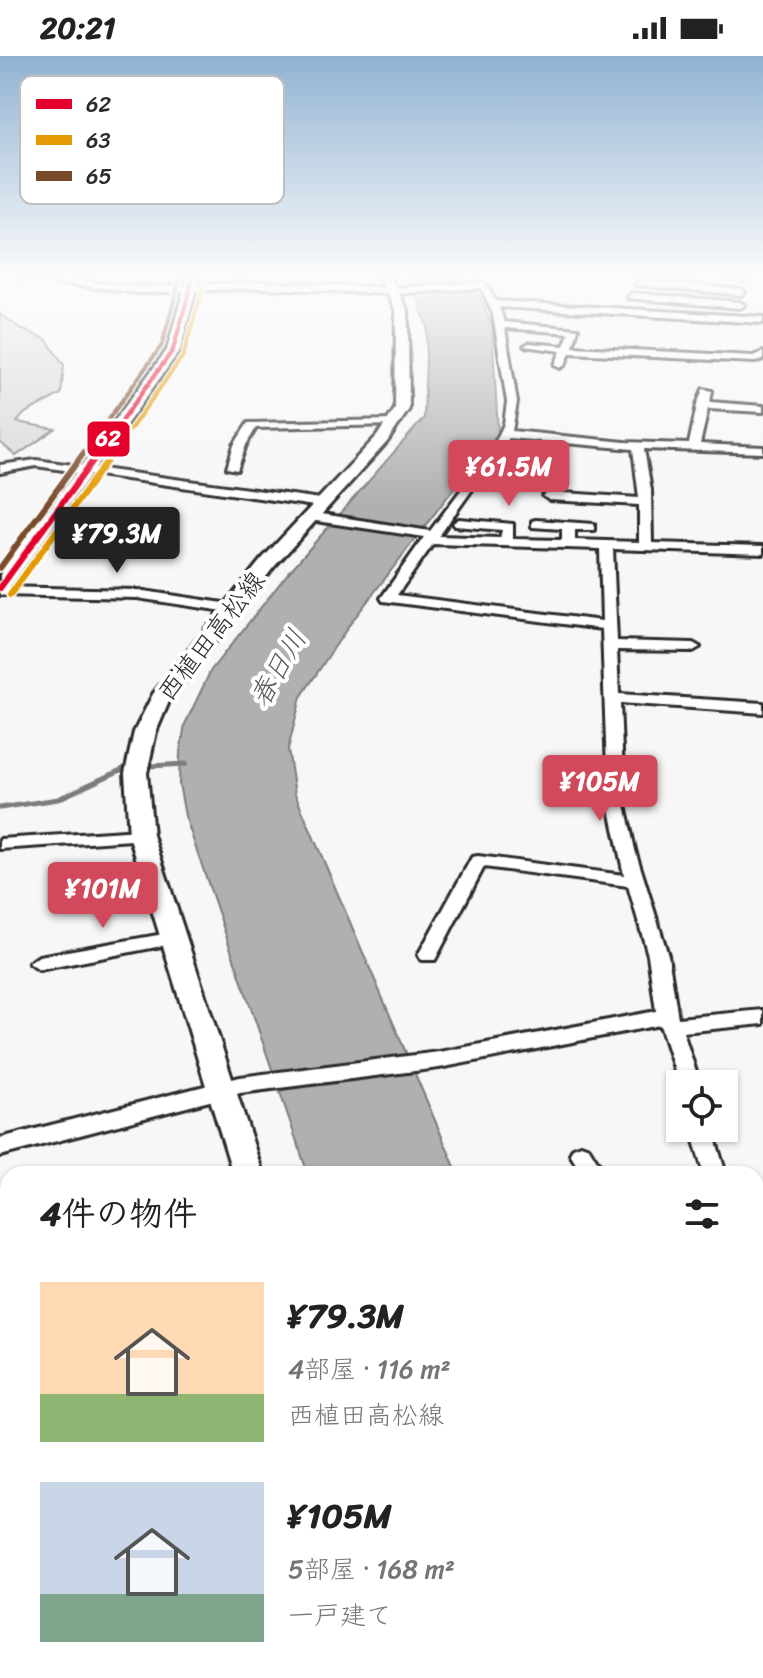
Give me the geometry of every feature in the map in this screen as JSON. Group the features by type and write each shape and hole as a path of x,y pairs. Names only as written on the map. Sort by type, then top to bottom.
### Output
{"main road":[{"path":"0,590 170,354"},
{"name":"西植田高松線","path":"246,1166 230,1087 141,835 136,773 145,732 160,698 230,608 315,510 366,459 394,423 402,409 404,354"}],"street":[{"path":"504,354 512,402 506,434 388,598 609,626"},
{"path":"560,365 565,354"},
{"path":"614,354 617,354 616,360 763,370"},
{"path":"680,354 755,359 763,355"},
{"path":"694,446 707,391"},
{"path":"702,405 763,409"},
{"path":"233,468 240,445 252,425 394,423"},
{"path":"506,434 638,445 763,450"},
{"path":"638,445 645,502 646,547"},
{"path":"0,469 36,463 85,470 315,510 432,538 568,546 763,550"},
{"path":"549,496 645,502"},
{"path":"459,523 509,527 506,543"},
{"path":"536,524 590,527"},
{"path":"568,546 569,526"},
{"path":"606,547 616,800 626,850 658,955 670,1021 685,1070"},
{"path":"0,590 137,594 230,608"},
{"path":"610,645 693,647"},
{"path":"614,698 763,708"},
{"path":"0,844 141,835"},
{"path":"428,955 478,861 638,882"},
{"path":"39,963 175,938"},
{"path":"0,1147 230,1087 439,1060 670,1021 763,1017"},
{"path":"705,1142 713,1166"},
{"path":"581,1154 589,1166"}],"shaded area":[{"path":"0,354 56,354 64,365 61,394 25,413 17,422 55,429 16,456 0,442"}],"water":[{"name":"春日川","path":"426,354 494,354 498,433 490,449 452,491 350,624 301,697 288,749 295,794 455,1166 305,1166 185,816 179,784 180,753 185,724 211,670 289,572 424,418"}],"waterway":[{"path":"149,766 186,764"},
{"path":"0,808 58,799 123,769"}],"transit line":[{"name":"65","path":"0,568 156,354"},
{"name":"62","path":"0,588 170,354"},
{"name":"63","path":"10,595 184,354"}]}
